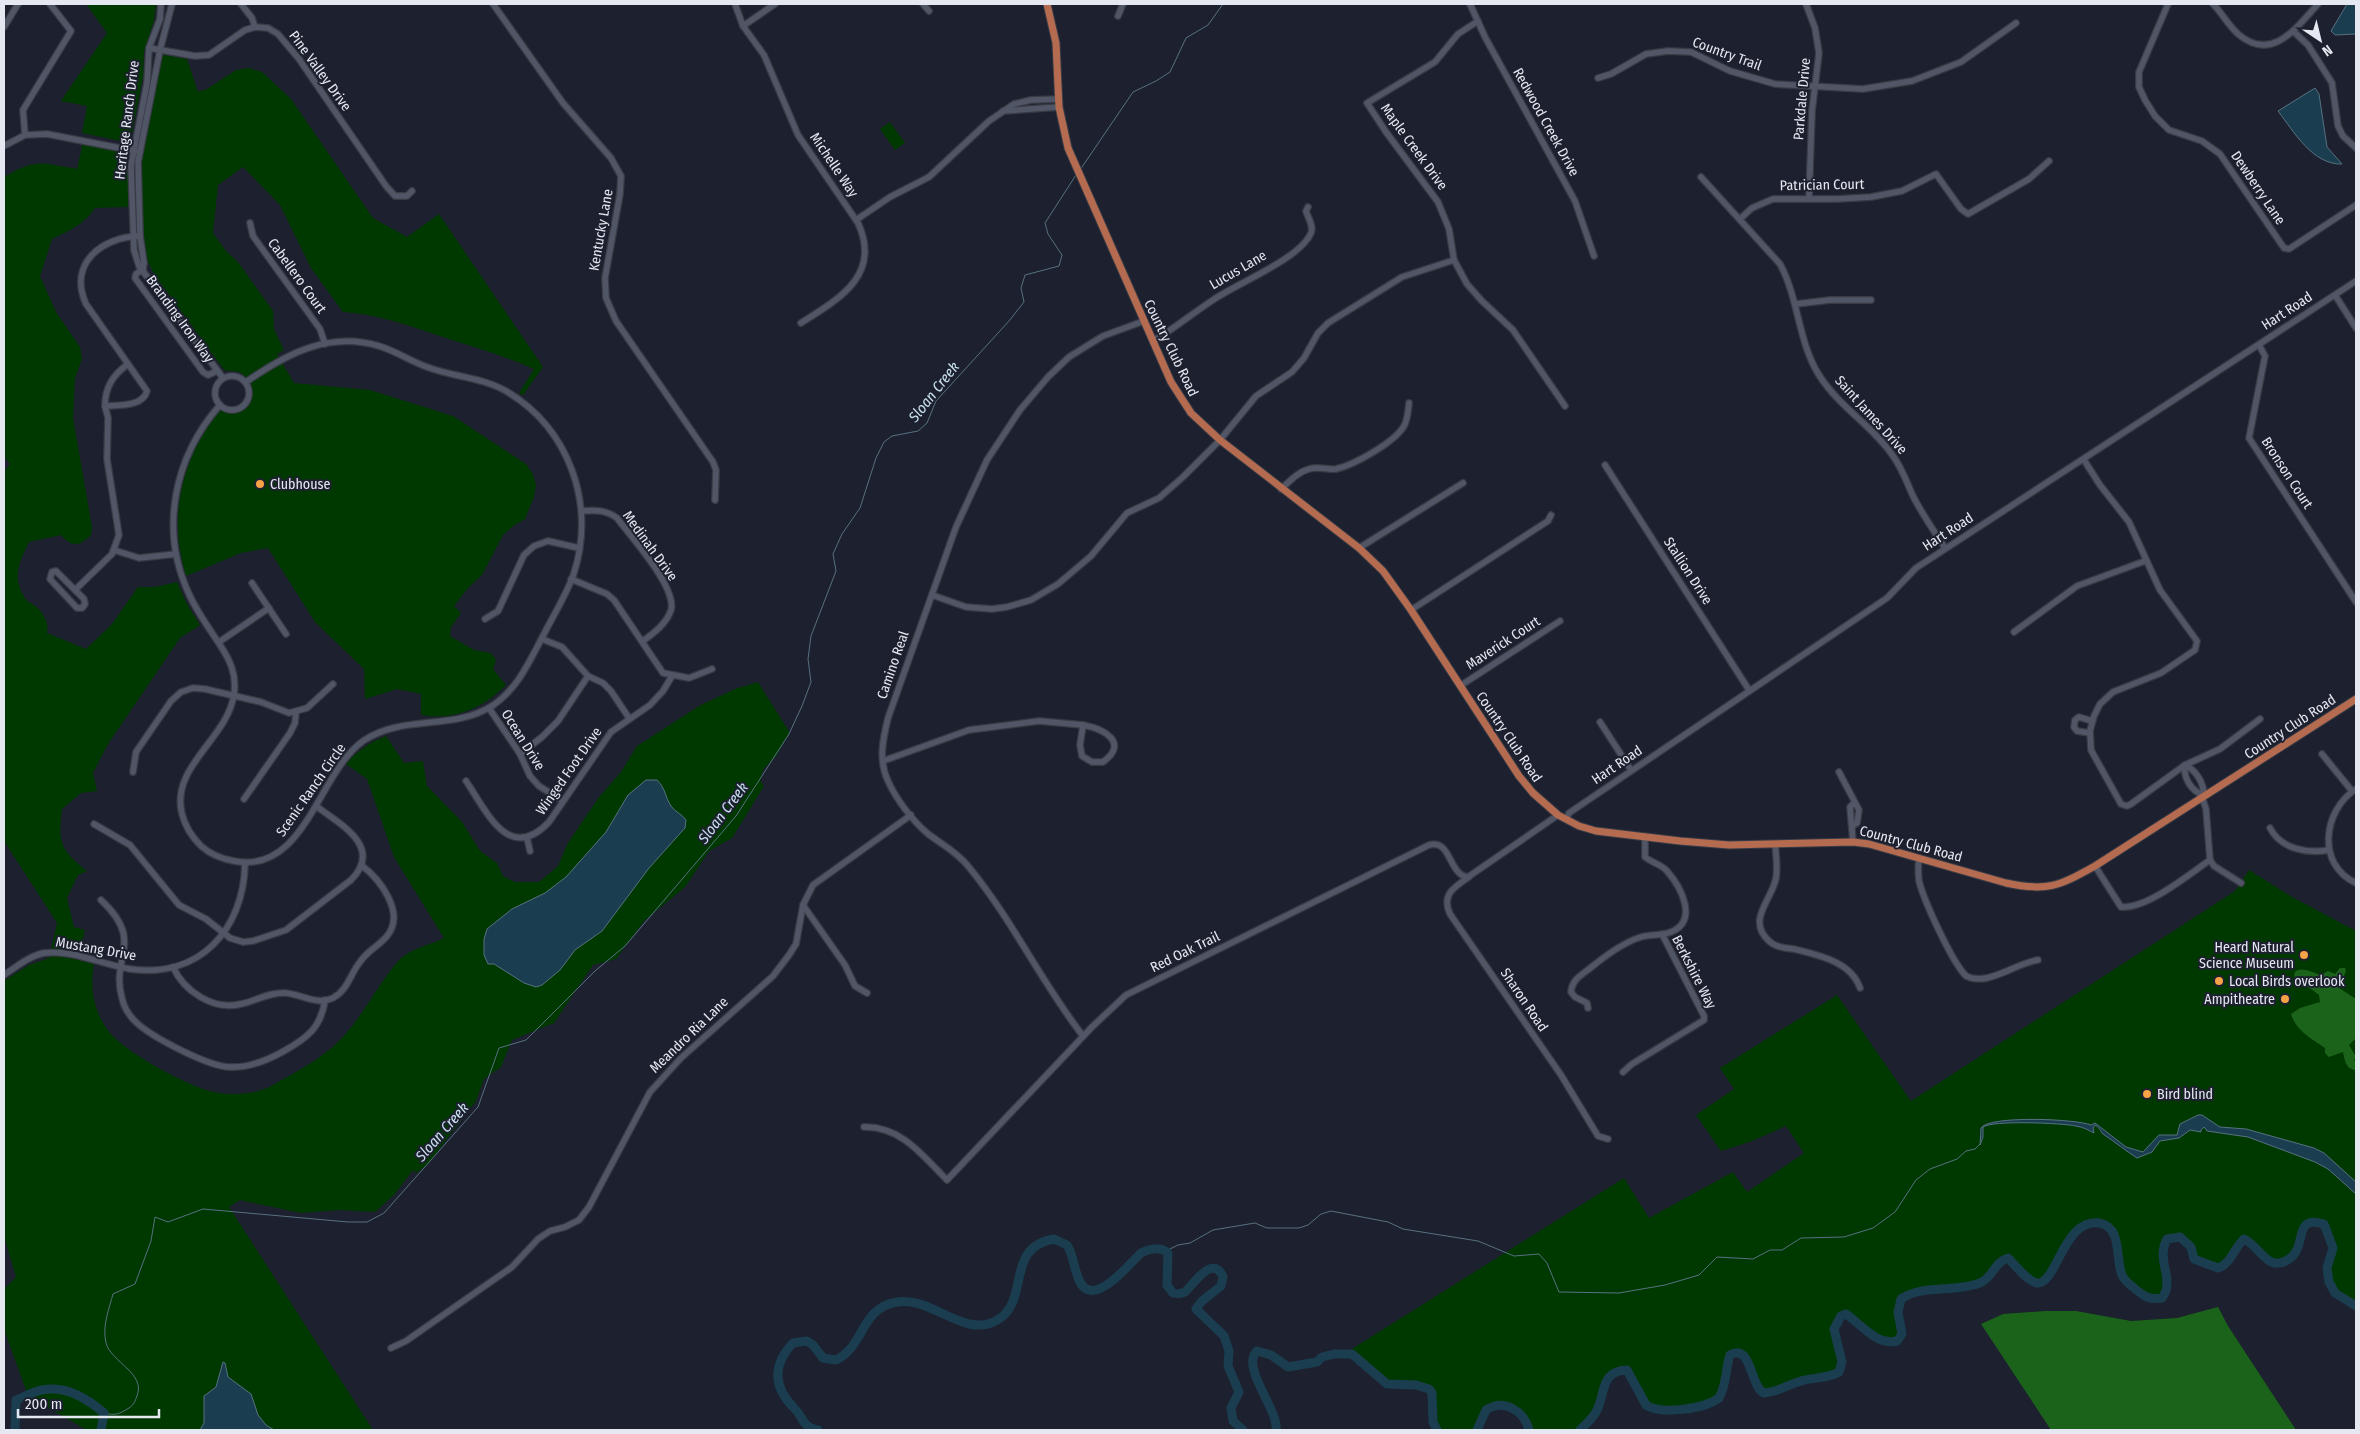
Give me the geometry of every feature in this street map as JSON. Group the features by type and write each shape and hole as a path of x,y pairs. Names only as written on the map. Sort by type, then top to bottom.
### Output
{"main road":[{"name":"Country Club Road","path":"1047,4 1056,42 1062,130 1083,184 1181,400 1191,413 1220,440 1359,548 1383,571 1411,610 1519,776 1538,799 1558,815 1596,831 1645,838 1729,845 1852,842 2028,888 2049,888 2068,881 2095,866 2356,699"}],"street":[{"path":"4,27 18,4"},
{"path":"25,135 23,110 72,32 50,4"},
{"name":"Heritage Ranch Drive","path":"143,269 144,263 136,236 138,170 136,151 147,83 149,48 160,19 161,4"},
{"name":"Heritage Ranch Drive","path":"136,151 172,4"},
{"path":"149,48 195,56 209,55 245,30 255,27 252,18 241,4"},
{"name":"Kentucky Lane","path":"493,4 563,103 611,158 621,176 620,194 605,278 608,305 616,322 713,462 716,470 715,500"},
{"name":"Michelle Way","path":"736,4 743,26 764,55 798,135 856,220 863,234 865,257 859,278 837,300 801,323"},
{"path":"743,26 775,4"},
{"path":"923,4 929,11"},
{"path":"1118,16 1123,4"},
{"name":"Redwood Creek Drive","path":"1470,4 1503,72 1575,201 1594,256"},
{"name":"Parkdale Drive","path":"1806,4 1815,28 1819,53 1817,86 1812,111 1809,198"},
{"name":"Dewberry Lane","path":"2168,4 2140,72 2139,87 2155,116 2168,130 2202,142 2220,154 2284,248 2289,249 2356,205"},
{"path":"2213,4 2230,25 2249,42 2264,46 2279,42 2293,31 2318,4"},
{"name":"Maple Creek Drive","path":"1478,21 1458,34 1435,62 1367,103 1438,202 1448,229 1454,260 1467,284 1513,330 1565,406"},
{"name":"Country Trail","path":"1598,78 1611,74 1646,54 1668,51 1691,52 1730,71 1775,84 1864,89 1912,80 1961,62 2016,23"},
{"name":"Pine Valley Drive","path":"255,27 268,28 278,34 299,59 386,186 395,196 408,196 412,191"},
{"path":"2293,31 2308,45 2332,82 2338,126 2343,136 2356,148"},
{"path":"856,220 890,198 929,177 1001,111 1014,104 1031,100 1059,103"},
{"path":"4,146 25,135 47,134 136,151"},
{"name":"Patrician Court","path":"1740,219 1752,208 1773,199 1809,198 1837,200 1902,191 1936,174 1961,209 1968,214 2028,179 2049,161"},
{"name":"Saint James Drive","path":"1701,177 1780,264 1796,304 1805,342 1818,374 1844,407 1878,437 1893,455 1914,498 1945,548"},
{"name":"Lucus Lane","path":"1153,341 1212,300 1299,247 1311,232 1312,227 1306,211 1308,207"},
{"name":"Cabellero Court","path":"250,223 253,236 320,329 325,344"},
{"path":"105,406 138,402 145,398 147,391 86,304 81,283 85,266 94,252 115,238 136,236"},
{"path":"932,595 966,608 979,609 1008,607 1043,594 1079,568 1127,513 1166,493 1220,440 1256,396 1292,372 1304,358 1318,333 1328,323 1402,277 1454,260"},
{"path":"143,269 222,378"},
{"name":"Branding Iron Way","path":"143,269 136,274 135,278 202,372 208,375 217,371"},
{"name":"Hart Road","path":"1566,819 1569,813 1631,770 1887,598 1916,568 1945,548 2084,460 2356,281"},
{"path":"2335,295 2356,328"},
{"path":"1796,304 1830,300 1871,300"},
{"name":"Camino Real","path":"1083,1036 1066,1014 995,902 972,871 954,852 922,828 888,782 883,761 882,744 888,718 967,500 987,460 1020,410 1048,377 1069,357 1102,336 1144,321"},
{"name":"Scenic Ranch Circle","path":"220,405 192,446 180,477 173,512 176,554 190,597 232,666 234,696 222,725 186,776 181,787 180,801 187,827 199,844 215,856 245,863 267,858 287,846 316,806 343,760 354,748 373,735 400,725 440,723 462,719 489,708 516,684 542,639 571,579 580,548 582,511 576,482 562,448 542,421 517,398 491,384 427,367 374,345 354,342 309,346 291,354 246,382"},
{"name":"Bronson Court","path":"2260,345 2265,356 2250,438 2356,602"},
{"path":"75,590 114,550 119,531 107,459 108,418 105,395 115,375 128,364"},
{"path":"238,376 246,382 250,393 249,398 242,407 230,410 220,405 215,391 222,378 238,376"},
{"path":"1281,489 1296,475 1311,468 1334,469 1353,464 1365,457 1402,429 1407,418 1409,403"},
{"path":"2084,460 2100,485 2129,522 2160,590 2197,641 2195,650 2161,673 2113,692 2100,704 2092,721 2090,734 2093,756 2123,806 2127,806 2138,799 2185,765 2220,749 2260,718"},
{"name":"Stallion Drive","path":"1605,465 1749,690"},
{"path":"1359,548 1463,483"},
{"name":"Medinah Drive","path":"582,511 600,510 609,512 617,518 662,580 671,596 671,609 665,621 643,641"},
{"path":"1411,610 1548,521 1551,515"},
{"path":"485,620 498,611 524,555 534,546 548,541 580,548"},
{"path":"114,550 139,558 176,554"},
{"path":"2014,632 2077,586 2146,561"},
{"path":"56,571 75,590 85,601 82,608 77,608 57,587 50,579 50,574 56,571"},
{"path":"571,579 607,594 614,600 663,673 689,678 712,669"},
{"path":"252,582 286,634"},
{"path":"218,642 269,608"},
{"name":"Maverick Court","path":"1460,686 1560,621"},
{"path":"542,639 562,647 588,676 603,683 611,691 629,718"},
{"path":"520,754 542,737 558,721 588,676"},
{"name":"Winged Foot Drive","path":"528,838 538,833 550,822 611,732 650,705 663,691 672,676"},
{"path":"133,772 136,752 171,701 181,692 199,688 261,702 283,711 296,712 312,705 333,684"},
{"name":"Ocean Drive","path":"489,708 520,754 530,776 539,786 563,801"},
{"path":"244,799 290,733 295,723 296,712"},
{"path":"2090,734 2078,731 2074,727 2075,720 2079,717 2092,721"},
{"path":"883,761 969,730 1038,721 1083,725 1101,730 1112,740 1114,746 1113,754 1103,762 1092,762 1082,756 1080,745 1083,725"},
{"path":"1600,722 1631,770"},
{"path":"2322,754 2354,790 2340,804 2333,817 2328,834 2329,850 2336,868 2345,877 2356,883"},
{"path":"2185,765 2184,774 2196,792 2203,796"},
{"path":"2185,765 2192,768 2204,787 2203,796 2206,809 2210,860 2214,866 2241,883"},
{"path":"1839,772 1854,804 1859,810 1857,823 1852,826 1852,842"},
{"path":"466,781 500,831 511,836 528,838 530,851"},
{"path":"94,824 126,842 139,855 179,905 206,919 224,934 238,941 248,942 286,930 351,880 361,865 362,852 355,837 316,806"},
{"name":"Meandro Ria Lane","path":"391,1348 406,1341 512,1266 538,1239 550,1231 565,1227 579,1220 589,1207 650,1092 681,1058 780,969 796,944 803,905 816,882 911,814"},
{"path":"1473,875 1558,815"},
{"path":"2270,828 2277,838 2295,848 2309,852 2329,850"},
{"path":"1588,1008 1587,1003 1575,997 1572,992 1574,980 1600,960 1628,943 1641,937 1673,932 1682,923 1686,904 1667,870 1646,857 1645,838"},
{"name":"Red Oak Trail","path":"864,1127 884,1129 900,1136 947,1180 1083,1036 1117,1002 1130,993 1429,845 1435,844 1442,847 1461,875 1466,877 1473,875"},
{"path":"1775,844 1777,877 1760,915 1760,926 1765,936 1775,945 1820,955 1833,961 1854,976 1860,988"},
{"path":"1919,858 1918,873 1923,892 1966,976 1974,979 1985,978 2038,960"},
{"path":"2095,866 2121,907 2133,906 2149,900 2210,860"},
{"name":"Mustang Drive","path":"4,975 28,960 46,953 63,954 122,968 143,970 173,967 201,954 224,934 240,904 244,886 245,863"},
{"path":"173,967 180,981 188,989 220,1004 240,1005 279,993 293,994 313,1001 325,1000 343,990 360,962 384,940 396,925 390,902 375,877 361,865"},
{"name":"Sharon Road","path":"1473,875 1448,893 1446,900 1448,910 1561,1075 1587,1121 1599,1137 1608,1139"},
{"path":"101,900 115,914 123,931 125,948 120,984 122,999 133,1019 150,1032 206,1062 236,1067 253,1064 291,1046 319,1023 325,1000"},
{"path":"803,905 845,965 855,986 867,993"},
{"name":"Berkshire Way","path":"1623,1072 1632,1064 1704,1020 1704,1016 1662,934"}],"green space":[{"path":"86,4 156,4 154,21 144,51 143,77 130,143 82,133 87,106 61,101 107,33"},
{"path":"165,55 187,59 198,92 207,89 236,70 249,68 262,72 291,99 373,218 407,237 439,214 543,367 523,395 519,393 534,369 394,321 369,315 343,312 311,268 280,205 243,167 218,185 213,233 226,251 238,262 273,311 274,329 284,350 277,354 294,383 370,390 453,416 526,464 533,474 536,485 534,497 525,519 503,535 482,575 468,588 454,606 461,613 451,627 450,636 474,650 491,653 496,660 493,669 506,685 478,706 456,714 433,716 421,715 421,694 397,689 365,699 364,669 315,622 268,548 241,553 186,576 178,532 178,511 181,490 187,470 205,431 218,412 240,411 249,403 251,391 248,380 244,375 235,371 224,370 154,274 145,256 141,162 161,57"},
{"path":"890,122 905,143 895,150 880,129"},
{"path":"83,142 126,151 128,155 128,207 95,208 81,223 52,239 40,276 56,312 80,347 82,359 75,378 73,418 92,527 91,535 76,544 72,544 61,535 29,542 18,571 19,586 27,601 36,606 43,614 47,623 47,633 86,649 112,624 138,587 156,587 177,582 187,604 200,625 180,638 108,744 93,773 97,791 81,793 62,809 60,830 63,844 71,857 87,871 78,875 67,898 74,927 85,930 80,952 76,951 74,959 94,964 92,981 98,1014 115,1038 154,1066 199,1087 225,1094 259,1091 299,1070 334,1046 357,1020 400,959 416,949 444,938 394,857 367,779 346,764 359,751 380,738 386,736 404,763 423,761 427,786 462,822 480,851 497,863 503,876 515,882 539,882 558,866 568,843 599,797 621,772 637,746 699,706 735,689 758,682 790,733 777,755 762,773 761,782 764,786 732,838 709,851 685,887 644,921 616,959 593,965 554,1023 512,1040 501,1067 484,1079 476,1101 427,1165 416,1173 413,1170 394,1195 375,1212 339,1210 301,1213 240,1200 229,1207 373,1430 87,1430 28,1396 4,1329 4,1289 16,1277 4,1236 4,981 29,965 49,958 57,923 4,841 4,472 10,464 4,456 4,177 24,167 39,164 77,169"},
{"path":"2249,870 2292,897 2356,931 2356,1306 2335,1293 2330,1281 2328,1268 2334,1248 2325,1224 2307,1223 2303,1227 2297,1248 2293,1255 2286,1260 2273,1262 2267,1259 2244,1239 2226,1263 2218,1268 2195,1258 2191,1247 2180,1237 2167,1239 2163,1255 2167,1283 2162,1297 2155,1298 2144,1295 2125,1279 2120,1268 2115,1236 2107,1225 2099,1223 2087,1224 2077,1229 2053,1270 2046,1278 2037,1282 2008,1258 1999,1263 1988,1278 1980,1283 1970,1286 1929,1289 1909,1293 1900,1298 1897,1312 1902,1335 1897,1341 1883,1340 1847,1313 1841,1316 1833,1329 1840,1362 1838,1371 1834,1373 1798,1380 1765,1393 1756,1385 1747,1361 1739,1352 1729,1355 1725,1382 1718,1398 1703,1405 1693,1407 1662,1409 1646,1404 1627,1369 1619,1370 1613,1373 1606,1383 1595,1412 1578,1430 1529,1430 1519,1412 1507,1404 1500,1403 1487,1409 1476,1430 1438,1430 1432,1415 1433,1393 1422,1386 1388,1383 1377,1376 1358,1357 1347,1352 1624,1178 1649,1218 1733,1172 1747,1192 1804,1153 1786,1126 1752,1141 1721,1151 1696,1115 1734,1089 1720,1068 1837,995 1911,1101 2235,891"},
{"path":"2340,968 2345,968 2346,971 2339,988 2356,999 2356,1038 2349,1045 2356,1057 2354,1060 2356,1063 2355,1070 2348,1066 2343,1052 2329,1057 2325,1053 2325,1048 2297,1026 2291,1014 2300,1008 2320,1002 2319,995 2296,979 2294,976 2295,972 2304,970 2321,975 2328,971 2335,974"},
{"path":"2218,1307 2228,1326 2296,1430 2051,1430 1981,1324 2003,1314 2076,1311 2131,1321 2177,1318"}],"water":[{"path":"2347,4 2356,4 2356,34 2335,35 2331,31"},
{"path":"2315,88 2319,94 2327,147 2342,164 2332,163 2313,153 2305,146 2278,111"},
{"path":"646,780 657,780 660,783 671,806 686,820 685,828 649,868 602,931 575,950 560,970 542,985 536,987 524,983 494,964 488,964 484,955 484,939 487,929 512,909 545,893 566,877 606,832 628,795"},
{"path":"2198,1115 2202,1115 2220,1127 2246,1129 2314,1148 2324,1153 2356,1182 2356,1194 2328,1169 2315,1162 2248,1137 2207,1131 2204,1127 2201,1132 2190,1130 2179,1138 2160,1141 2152,1152 2137,1158 2103,1134 2095,1125 2093,1128 2094,1133 2079,1126 2000,1123 1983,1127 1983,1137 1980,1145 1981,1128 1987,1124 2000,1121 2034,1119 2069,1121 2091,1125 2095,1123 2126,1147 2143,1152 2159,1135 2177,1135 2180,1124"},
{"path":"223,1362 225,1363 228,1377 251,1394 258,1415 266,1425 274,1430 200,1430 204,1423 204,1396 216,1387"}],"waterway":[{"name":"Sloan Creek","path":"1080,170 1133,92 1170,72 1186,38 1208,25 1223,4"},
{"name":"Sloan Creek","path":"104,1413 117,1414 123,1412 132,1406 137,1396 137,1381 109,1350 105,1337 105,1324 113,1294 135,1284 151,1241 155,1217 168,1222 203,1209 348,1222 367,1222 384,1213 478,1107 499,1048 526,1040 595,971 625,946 736,816 789,734 802,706 811,682 808,659 811,636 836,571 833,554 842,534 860,508 876,458 884,442 892,436 918,431 927,423 936,401 1024,302 1021,288 1025,275 1059,266 1062,255 1048,234 1045,223 1076,175"},
{"path":"1166,1251 1178,1245 1190,1243 1213,1230 1255,1223 1267,1228 1299,1228 1308,1225 1321,1214 1331,1211 1388,1222 1403,1229 1478,1241 1514,1256 1539,1254 1547,1263 1559,1292 1619,1293 1665,1285 1699,1275 1717,1257 1753,1259 1770,1250 1782,1250 1801,1238 1844,1237 1873,1228 1895,1212 1916,1180 1930,1169 1957,1159 1966,1151 1975,1149 1980,1144"},
{"path":"1580,1430 1596,1412 1608,1379 1618,1371 1627,1370 1646,1405 1662,1410 1693,1408 1719,1398 1730,1355 1737,1353 1743,1355 1747,1360 1759,1389 1764,1393 1839,1372 1842,1362 1834,1329 1841,1316 1846,1314 1869,1333 1882,1340 1889,1342 1897,1341 1902,1334 1898,1312 1901,1299 1919,1292 1960,1288 1980,1283 1988,1278 2003,1260 2008,1258 2033,1282 2044,1281 2069,1240 2087,1224 2099,1223 2107,1226 2112,1231 2117,1245 2123,1277 2142,1294 2154,1299 2162,1298 2166,1291 2167,1277 2163,1255 2167,1239 2180,1237 2191,1247 2194,1259 2218,1268 2226,1263 2244,1239 2250,1242 2270,1261 2282,1263 2295,1254 2304,1228 2308,1224 2314,1222 2324,1224 2333,1248 2327,1268 2329,1282 2335,1293 2356,1306"},
{"path":"818,1430 805,1424 787,1400 779,1384 778,1376 781,1359 793,1343 807,1341 813,1345 823,1358 836,1360 853,1346 869,1319 876,1312 885,1306 897,1302 923,1305 961,1322 974,1325 986,1324 999,1319 1008,1310 1014,1299 1023,1263 1029,1252 1039,1244 1054,1239 1067,1245 1078,1278 1086,1289 1094,1290 1103,1287 1121,1274 1141,1253 1152,1249 1159,1249 1168,1253 1167,1285 1173,1293 1185,1292 1209,1269 1219,1270 1223,1277 1221,1286 1202,1301 1196,1309 1224,1336 1229,1351 1228,1366 1239,1392 1231,1408 1233,1421 1243,1430"},
{"path":"1276,1430 1272,1411 1256,1378 1253,1367 1253,1358 1257,1351 1271,1355 1288,1367 1317,1362 1322,1357 1334,1354 1352,1354 1387,1384 1416,1385 1429,1389 1432,1393 1433,1422 1437,1430"},
{"path":"15,1430 16,1400 42,1390 51,1389 76,1394 98,1408 104,1413 101,1430"},
{"path":"1477,1430 1486,1410 1500,1405 1512,1408 1518,1412 1523,1417 1529,1430"}],"place":[{"name":"Clubhouse","path":"260,484"},
{"name":"Heard Natural Science Museum","path":"2304,955"},
{"name":"Local Birds overlook","path":"2219,981"},
{"name":"Ampitheatre","path":"2285,999"},
{"name":"Bird blind","path":"2147,1094"}]}
